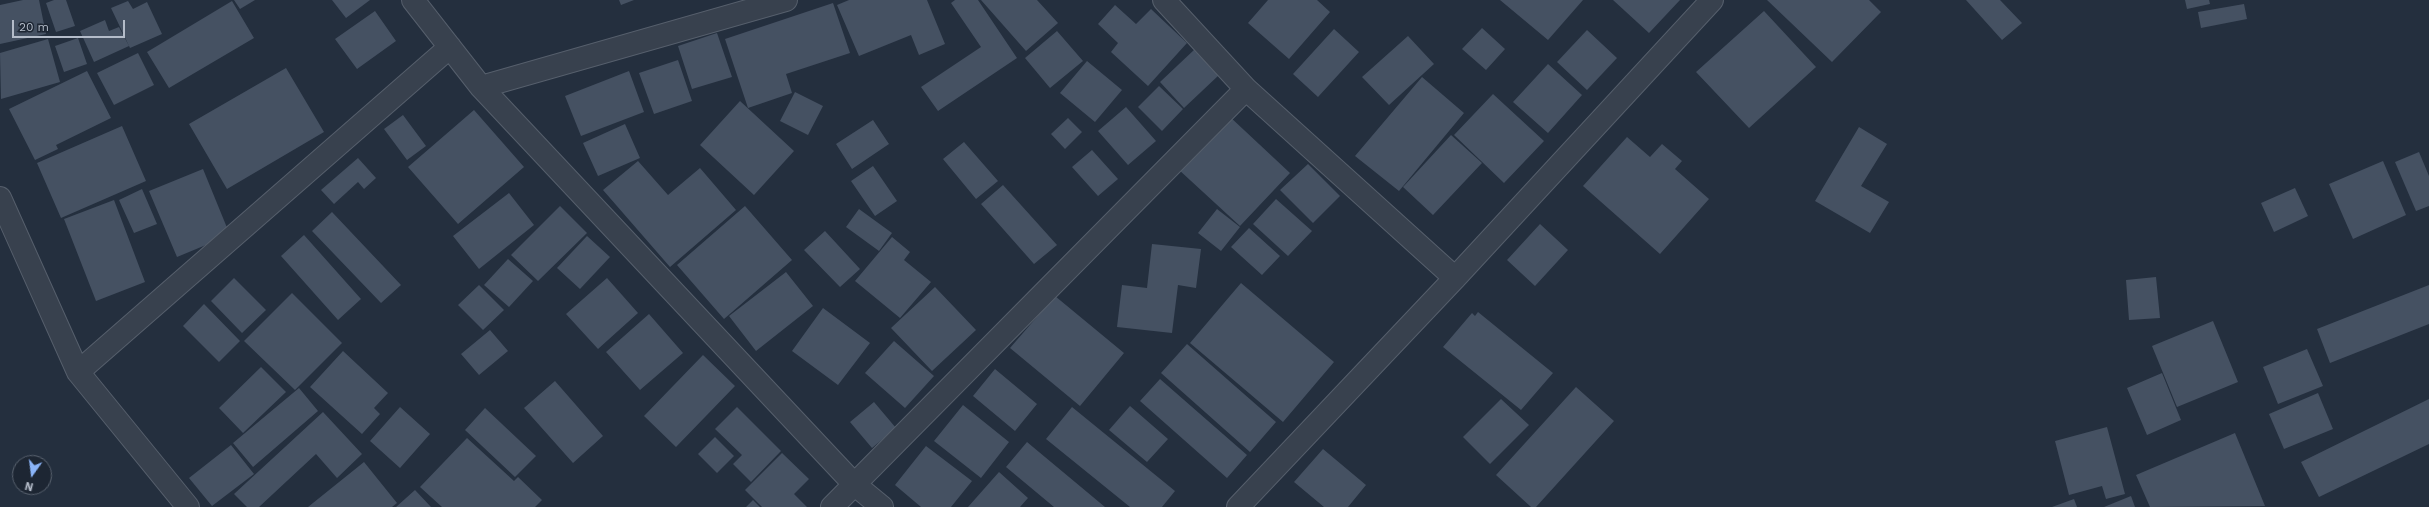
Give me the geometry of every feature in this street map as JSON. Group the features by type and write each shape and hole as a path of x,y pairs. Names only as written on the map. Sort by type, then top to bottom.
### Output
{"street":[{"path":"413,0 481,87 854,484 882,507"},
{"path":"481,87 786,0"},
{"path":"1164,0 1246,88 1455,278"},
{"path":"1238,507 1455,278 1712,0"},
{"path":"78,372 450,47"},
{"path":"832,507 1246,88"},
{"path":"0,198 78,372 188,507"}],"building":[{"path":"23,0 39,0 46,34 0,44 0,5"},
{"path":"54,0 66,0 75,26 56,32 46,3"},
{"path":"234,0 255,0 240,9"},
{"path":"332,0 370,0 346,18"},
{"path":"619,0 634,0 621,5"},
{"path":"849,0 927,0 945,44 919,55 911,35 859,56 837,5"},
{"path":"955,0 978,0 1017,58 938,111 921,87 981,47 951,3"},
{"path":"981,0 1037,0 1058,23 1026,51"},
{"path":"1268,0 1317,0 1330,12 1289,59 1248,23"},
{"path":"1500,0 1583,0 1548,40"},
{"path":"1613,0 1680,0 1649,33"},
{"path":"1767,0 1869,0 1881,12 1832,62"},
{"path":"1966,0 2000,0 2022,23 2002,40"},
{"path":"2185,0 2209,0 2210,4 2187,9"},
{"path":"128,1 133,9 147,2 162,34 130,48 111,8"},
{"path":"232,1 254,38 169,88 147,52"},
{"path":"833,3 850,53 786,74 792,93 748,108 725,39"},
{"path":"2244,4 2247,19 2201,28 2198,12"},
{"path":"1115,5 1136,24 1151,9 1187,43 1148,86 1111,52 1118,43 1098,24"},
{"path":"375,11 396,41 357,69 335,39"},
{"path":"1764,11 1816,67 1749,128 1696,72"},
{"path":"105,20 109,31 119,27 129,46 94,62 80,31"},
{"path":"1482,28 1505,49 1486,70 1462,49"},
{"path":"1334,29 1359,52 1318,97 1293,74"},
{"path":"1587,30 1617,58 1587,90 1557,62"},
{"path":"1057,31 1083,61 1050,88 1025,58"},
{"path":"717,33 732,77 692,89 678,46"},
{"path":"1408,36 1434,64 1389,105 1362,77"},
{"path":"78,38 87,64 64,72 55,46"},
{"path":"48,39 60,82 1,99 0,53"},
{"path":"1195,49 1219,75 1184,108 1160,82"},
{"path":"138,53 154,85 114,105 97,73"},
{"path":"678,60 692,101 654,114 639,73"},
{"path":"1087,61 1122,90 1095,122 1060,93"},
{"path":"1548,64 1582,95 1548,133 1513,102"},
{"path":"286,68 324,132 227,189 189,124"},
{"path":"87,71 111,118 56,145 58,149 35,160 9,109"},
{"path":"629,71 644,112 581,136 565,96"},
{"path":"1422,77 1464,113 1399,191 1355,156"},
{"path":"1159,86 1183,109 1162,131 1138,107"},
{"path":"795,92 823,106 808,135 780,121"},
{"path":"1493,94 1544,141 1504,183 1454,135"},
{"path":"740,101 794,151 754,195 700,145"},
{"path":"1126,107 1156,141 1128,165 1098,131"},
{"path":"474,110 524,167 458,224 408,167"},
{"path":"403,115 426,146 407,160 384,129"},
{"path":"1229,116 1290,173 1240,226 1178,169"},
{"path":"1068,118 1082,132 1065,149 1051,134"},
{"path":"873,120 889,144 852,169 836,144"},
{"path":"625,124 640,158 598,176 583,143"},
{"path":"122,126 146,181 61,218 37,163"},
{"path":"1859,127 1887,144 1861,186 1889,202 1870,233 1815,201"},
{"path":"1451,135 1482,163 1433,215 1403,187"},
{"path":"1627,137 1650,157 1662,144 1682,161 1675,169 1709,199 1660,254 1583,186"},
{"path":"964,142 998,181 976,199 943,159"},
{"path":"1092,150 1118,179 1098,196 1072,167"},
{"path":"2419,152 2429,176 2429,206 2416,211 2395,162"},
{"path":"358,158 376,178 364,189 358,182 334,204 321,190"},
{"path":"638,161 668,195 700,168 736,210 670,267 603,190"},
{"path":"2383,161 2406,215 2353,239 2329,184"},
{"path":"1308,164 1340,196 1313,223 1280,190"},
{"path":"873,166 897,201 875,216 851,181"},
{"path":"203,169 230,235 177,257 149,191"},
{"path":"1003,185 1057,245 1034,264 981,204"},
{"path":"2295,188 2308,216 2274,232 2261,203"},
{"path":"142,189 157,224 134,233 119,200"},
{"path":"509,193 534,225 479,269 453,236"},
{"path":"1276,199 1312,231 1288,256 1253,224"},
{"path":"114,200 145,282 96,301 64,219"},
{"path":"560,206 587,233 538,281 511,255"},
{"path":"745,206 792,260 724,319 677,265"},
{"path":"859,209 892,233 879,251 846,227"},
{"path":"1217,209 1240,227 1221,251 1198,233"},
{"path":"332,212 401,285 381,303 312,231"},
{"path":"1540,224 1568,250 1535,286 1507,260"},
{"path":"1249,228 1280,256 1262,275 1231,247"},
{"path":"825,231 860,269 840,287 804,250"},
{"path":"304,235 361,299 338,320 281,256"},
{"path":"587,236 610,257 580,289 557,268"},
{"path":"892,237 910,252 904,260 931,282 900,318 855,281"},
{"path":"1152,244 1201,249 1196,288 1178,285 1172,333 1117,327 1122,285 1147,288"},
{"path":"508,259 533,281 509,307 484,285"},
{"path":"786,272 813,306 756,351 729,316"},
{"path":"2156,277 2160,318 2129,320 2126,280"},
{"path":"234,278 266,310 242,333 211,301"},
{"path":"607,278 638,313 598,349 566,314"},
{"path":"1241,283 1334,362 1283,422 1190,343"},
{"path":"479,285 504,310 483,330 458,305"},
{"path":"2429,285 2429,324 2330,363 2317,329"},
{"path":"935,287 976,330 932,371 891,328"},
{"path":"292,293 342,343 295,390 244,341"},
{"path":"1055,296 1124,353 1080,406 1010,348"},
{"path":"204,304 240,341 219,362 183,326"},
{"path":"823,308 870,343 838,385 792,351"},
{"path":"1478,312 1553,373 1521,410 1443,347 1472,313 1475,316"},
{"path":"649,314 683,353 640,390 606,352"},
{"path":"2213,321 2238,382 2177,407 2152,346"},
{"path":"490,330 508,351 479,375 461,354"},
{"path":"894,341 934,376 905,408 865,373"},
{"path":"1187,344 1276,422 1250,452 1161,373"},
{"path":"2307,349 2323,386 2278,404 2263,367"},
{"path":"343,351 388,393 374,408 380,414 362,434 310,387"},
{"path":"703,355 735,386 676,447 644,416"},
{"path":"261,367 286,392 243,433 219,408"},
{"path":"995,369 1037,404 1015,431 973,396"},
{"path":"2162,373 2181,420 2147,435 2127,388"},
{"path":"1160,379 1247,455 1227,478 1140,401"},
{"path":"555,381 603,436 573,463 524,408"},
{"path":"1576,387 1614,421 1536,507 1531,507 1496,475"},
{"path":"299,388 318,411 253,467 233,443"},
{"path":"2318,393 2333,429 2284,449 2269,414"},
{"path":"1501,399 1529,425 1490,464 1463,437"},
{"path":"2429,399 2429,444 2319,497 2301,462"},
{"path":"874,402 896,428 872,448 850,422"},
{"path":"963,405 1009,442 981,478 934,441"},
{"path":"1130,406 1168,439 1147,462 1109,430"},
{"path":"400,407 430,434 400,468 370,441"},
{"path":"737,407 781,451 751,482 733,464 742,455 715,429"},
{"path":"1072,407 1175,491 1162,507 1130,507 1046,439"},
{"path":"485,408 536,456 515,477 465,430"},
{"path":"323,412 362,454 337,478 316,454 259,507 247,507 234,494"},
{"path":"2107,427 2125,494 2106,499 2102,486 2069,495 2055,441"},
{"path":"2235,433 2265,506 2150,507 2136,475"},
{"path":"715,437 734,456 717,473 698,454"},
{"path":"467,438 514,481 518,477 542,500 535,507 442,507 420,487"},
{"path":"1027,442 1105,507 1054,507 1006,467"},
{"path":"231,445 254,474 212,506 189,478"},
{"path":"926,446 972,481 951,507 921,507 895,485"},
{"path":"1323,449 1366,485 1348,507 1324,507 1294,482"},
{"path":"782,453 809,479 794,494 807,507 762,507 745,490"},
{"path":"364,462 397,503 392,507 308,507"},
{"path":"999,472 1028,498 1020,507 968,507"},
{"path":"415,490 431,507 396,507"},
{"path":"2131,496 2135,507 2104,507"},
{"path":"2074,499 2077,507 2052,507"},
{"path":"753,500 760,507 746,507"}]}
